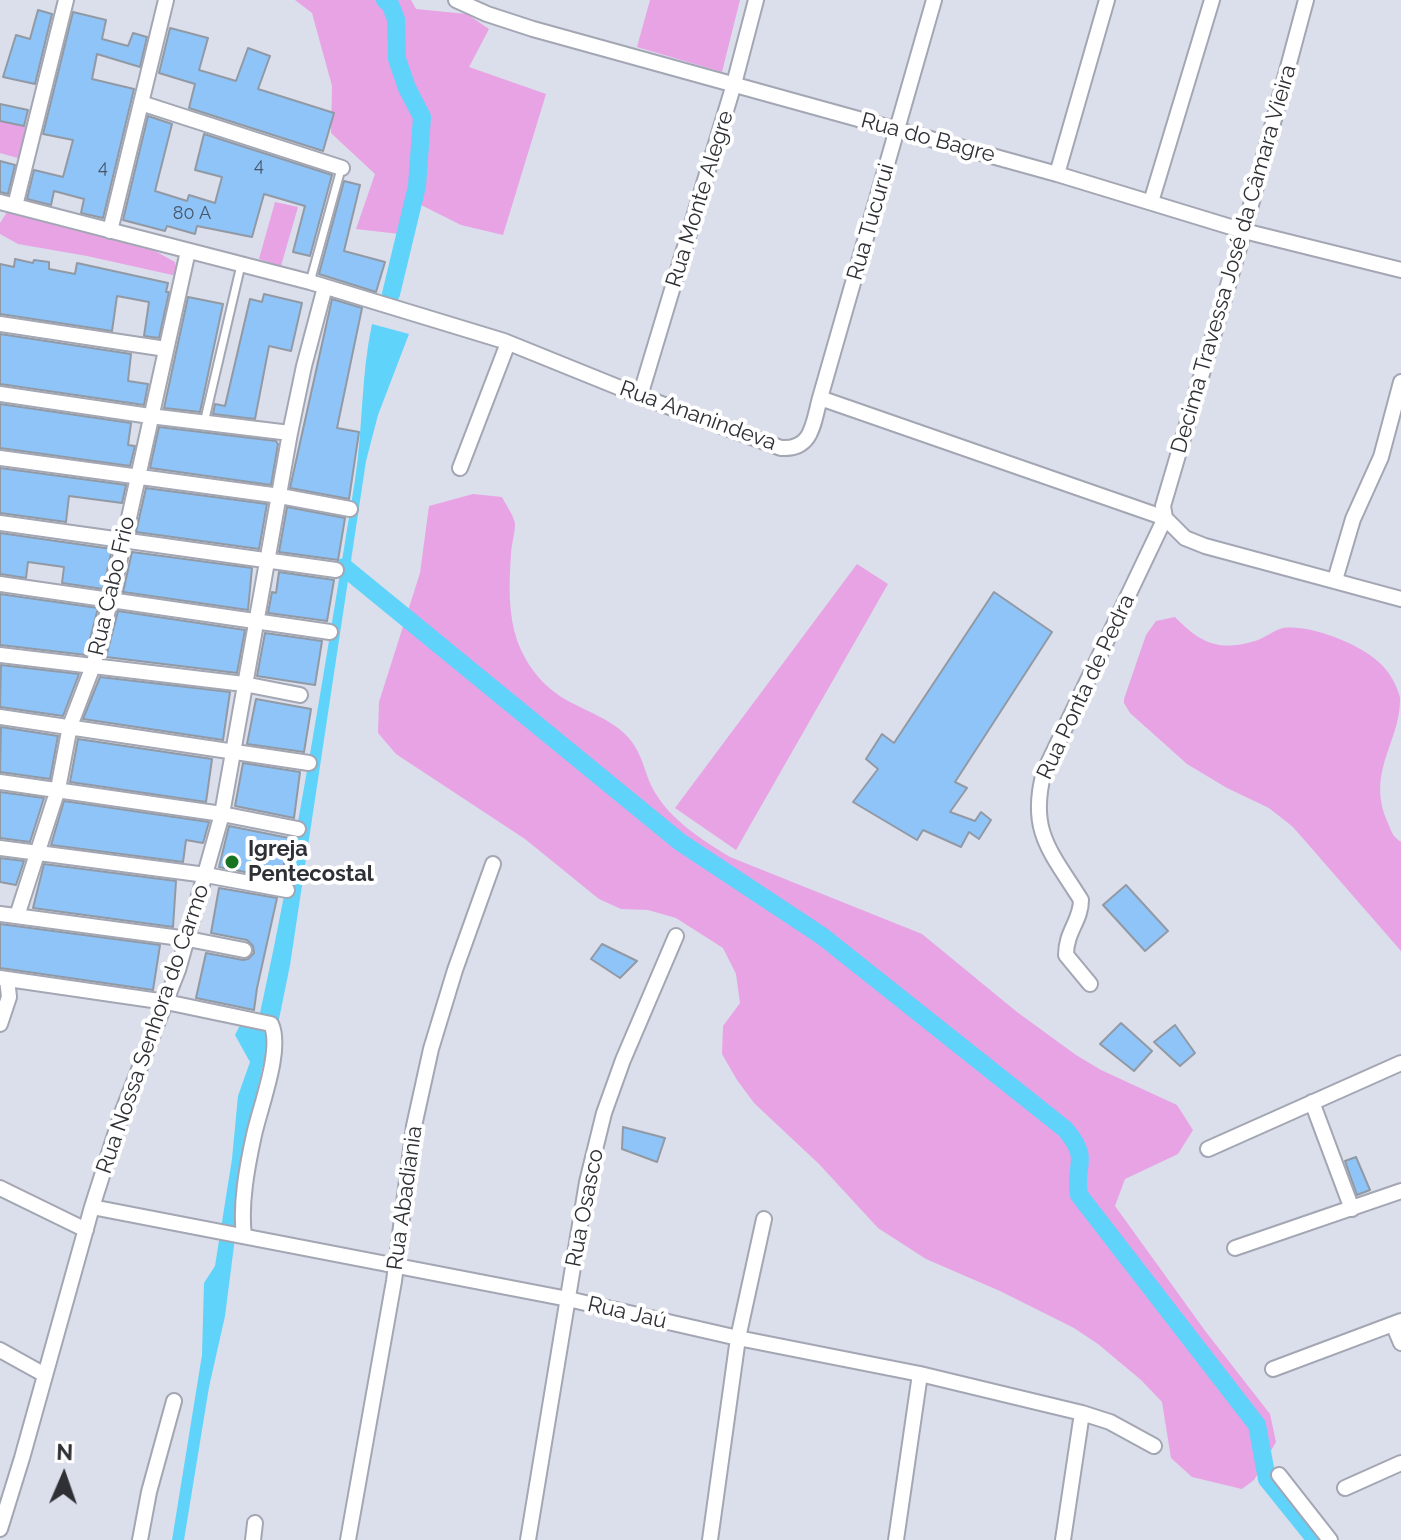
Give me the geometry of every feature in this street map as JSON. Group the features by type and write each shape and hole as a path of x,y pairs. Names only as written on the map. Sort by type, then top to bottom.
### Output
{"street":[{"path":"7,204 66,0"},
{"path":"110,231 166,0"},
{"name":"Rua do Bagre","path":"456,0 533,29 1057,174 1244,231 1401,270"},
{"name":"Rua Monte Alegre","path":"640,396 734,84 756,0"},
{"name":"Rua Tucurui","path":"820,398 934,0"},
{"path":"1057,174 1107,0"},
{"path":"1151,202 1212,0"},
{"name":"Decima Travessa José da Câmara Vieira","path":"1165,518 1163,506 1244,231 1306,0"},
{"path":"141,103 342,168"},
{"name":"Rua Ananindeva","path":"7,204 310,282 508,343 781,448 794,449 803,445 809,437 820,398"},
{"name":"Rua Cabo Frio","path":"17,916 58,789 70,726 93,666 111,599 188,251"},
{"name":"Rua Nossa Senhora do Carmo","path":"0,1529 92,1207 122,1113 188,939 222,814 290,433 325,287"},
{"path":"0,324 166,349"},
{"path":"460,468 508,343"},
{"path":"1335,580 1353,519 1381,457 1401,382"},
{"path":"0,394 290,433"},
{"path":"820,398 1165,518 1185,538 1205,546 1401,599"},
{"path":"0,458 280,496 350,509"},
{"name":"Rua Ponta de Pedra","path":"1090,984 1066,955 1066,938 1081,909 1081,900 1041,834 1038,826 1039,791 1044,772 1165,518"},
{"path":"0,523 336,570"},
{"path":"0,584 330,632"},
{"path":"0,655 244,684 300,695"},
{"path":"0,717 309,763"},
{"path":"0,782 222,814 298,829"},
{"path":"0,848 206,875 287,890"},
{"name":"Rua Abadiania","path":"348,1540 395,1265 414,1126 431,1049 493,864"},
{"path":"0,914 188,939 244,950"},
{"name":"Rua Osasco","path":"528,1540 587,1182 604,1113 623,1060 676,936"},
{"path":"0,1024 9,997 4,979 166,1002 264,1022 274,1029 273,1057 253,1138 240,1235"},
{"path":"1208,1149 1401,1063"},
{"path":"1312,1102 1352,1209"},
{"path":"0,1188 86,1230"},
{"path":"1235,1248 1401,1191"},
{"name":"Rua Jaú","path":"92,1207 568,1299 738,1338 920,1374 1082,1413 1110,1422 1154,1446"},
{"path":"710,1540 738,1338 764,1219"},
{"path":"1273,1369 1397,1323 1401,1343"},
{"path":"0,1350 45,1375"},
{"path":"896,1540 920,1374"},
{"path":"140,1540 149,1492 174,1401"},
{"path":"1063,1540 1082,1413"},
{"path":"1345,1488 1401,1463"},
{"path":"1279,1475 1330,1540"},
{"path":"253,1540 255,1523"}],"lane":[{"path":"310,282 342,168"},
{"path":"204,423 241,265"}],"shaded area":[{"path":"295,0 411,0 416,9 467,14 489,29 469,67 546,94 503,235 461,225 407,198 399,234 356,229 375,174 331,133 332,86 312,13"},
{"path":"650,0 740,0 722,72 637,47"},
{"path":"0,119 29,127 21,159 0,153"},
{"path":"275,202 298,207 281,266 259,259"},
{"path":"7,212 155,251 175,262 177,276 18,244 0,234 0,223"},
{"path":"473,494 502,497 512,514 515,528 511,551 511,609 514,630 526,660 554,692 625,734 640,756 656,794 680,822 730,857 922,934 1017,1012 1076,1055 1177,1105 1193,1130 1178,1154 1125,1179 1115,1206 1270,1414 1276,1442 1254,1480 1242,1489 1192,1477 1171,1458 1162,1402 1098,1344 1074,1328 1000,1291 926,1259 878,1228 819,1164 754,1103 722,1054 723,1026 740,1003 736,974 723,948 676,918 648,910 621,909 599,899 525,839 396,754 378,733 379,702 420,573 429,506"},
{"path":"857,564 888,584 736,850 675,808"},
{"path":"1175,617 1202,639 1220,645 1255,641 1283,628 1309,630 1354,646 1379,662 1389,674 1400,698 1399,714 1380,788 1389,826 1401,842 1401,951 1293,827 1269,808 1187,764 1130,713 1124,699 1146,635 1156,621"}],"water":[{"path":"372,324 409,334 378,415 366,461 290,965 277,1029 262,1069 248,1136 225,1316 209,1387 184,1540 172,1540 202,1355 204,1283 215,1266 232,1159 238,1096 250,1062 235,1035 242,1021 259,1018 286,884 355,480"}],"building":[{"path":"38,10 52,14 35,84 3,77 16,35 30,39"},
{"path":"73,12 106,20 102,39 128,46 133,33 147,37 140,67 97,54 92,79 134,89 103,218 81,213 84,199 54,191 51,205 27,199 34,170 63,177 73,140 43,134"},
{"path":"170,28 208,38 199,70 236,81 248,48 270,56 258,89 334,113 323,151 189,108 195,84 159,73"},
{"path":"0,104 28,110 24,126 0,121"},
{"path":"148,116 172,124 155,191 187,201 189,195 215,203 222,177 195,170 204,134 332,175 310,256 293,252 305,206 264,194 252,237 197,226 195,234 167,226 165,231 123,220"},
{"path":"0,161 15,165 8,194 0,192"},
{"path":"344,181 360,185 344,251 385,262 376,292 319,274"},
{"path":"15,259 33,263 34,260 49,262 49,269 75,274 77,263 168,283 166,292 169,292 159,338 144,336 149,302 117,296 112,331 0,314 0,264 14,267"},
{"path":"264,294 302,303 291,351 269,346 255,419 213,414 215,404 225,406 250,299 262,302"},
{"path":"188,297 223,304 200,412 164,408"},
{"path":"332,299 362,308 337,428 359,432 349,499 290,488"},
{"path":"0,334 131,354 128,381 148,384 144,405 0,384"},
{"path":"0,404 131,423 128,445 135,446 130,466 0,448"},
{"path":"159,427 276,441 271,485 150,468"},
{"path":"0,468 126,485 122,503 69,496 66,522 0,513"},
{"path":"146,488 267,504 259,549 136,532"},
{"path":"287,507 345,518 338,560 279,552"},
{"path":"0,533 112,549 103,589 62,583 64,567 28,562 26,578 0,574"},
{"path":"132,552 252,568 248,610 123,592"},
{"path":"279,572 334,580 327,621 268,613 272,592 276,593"},
{"path":"994,592 1052,632 955,782 967,788 950,812 975,821 981,812 991,820 979,839 969,832 961,847 923,830 917,840 853,802 878,769 866,759 882,734 894,743"},
{"path":"0,594 98,608 86,655 0,645"},
{"path":"118,611 245,630 237,673 106,657"},
{"path":"265,633 322,641 315,685 257,676"},
{"path":"1,665 79,674 63,716 0,707"},
{"path":"100,677 230,692 223,740 83,719"},
{"path":"256,699 311,709 304,752 247,744"},
{"path":"1,727 58,736 50,779 0,772"},
{"path":"78,739 212,759 206,802 70,782"},
{"path":"243,763 300,772 294,818 235,806"},
{"path":"0,792 44,798 30,842 0,838"},
{"path":"64,801 209,822 203,843 186,840 183,862 51,845"},
{"path":"229,826 289,838 281,879 219,867"},
{"path":"0,858 24,861 16,885 0,882"},
{"path":"44,864 176,881 173,927 33,908"},
{"path":"1126,885 1168,931 1145,951 1103,905"},
{"path":"219,888 277,898 254,1010 196,998 206,953 243,960 254,953 253,946 247,940 211,933"},
{"path":"0,924 160,945 153,990 0,968"},
{"path":"602,944 637,961 620,978 591,959"},
{"path":"1121,1023 1152,1051 1134,1071 1100,1044"},
{"path":"1175,1025 1195,1053 1180,1066 1154,1042"},
{"path":"623,1127 665,1138 657,1162 622,1149"},
{"path":"1356,1157 1370,1190 1357,1195 1345,1161"}],"waterway":[{"path":"385,0 396,19 397,59 422,117 417,186 391,294"},
{"path":"344,567 680,842 822,936 1065,1129 1080,1156 1079,1195 1257,1425 1267,1479 1316,1540"}],"place":[{"name":"Igreja Pentecostal","path":"232,862"}]}
